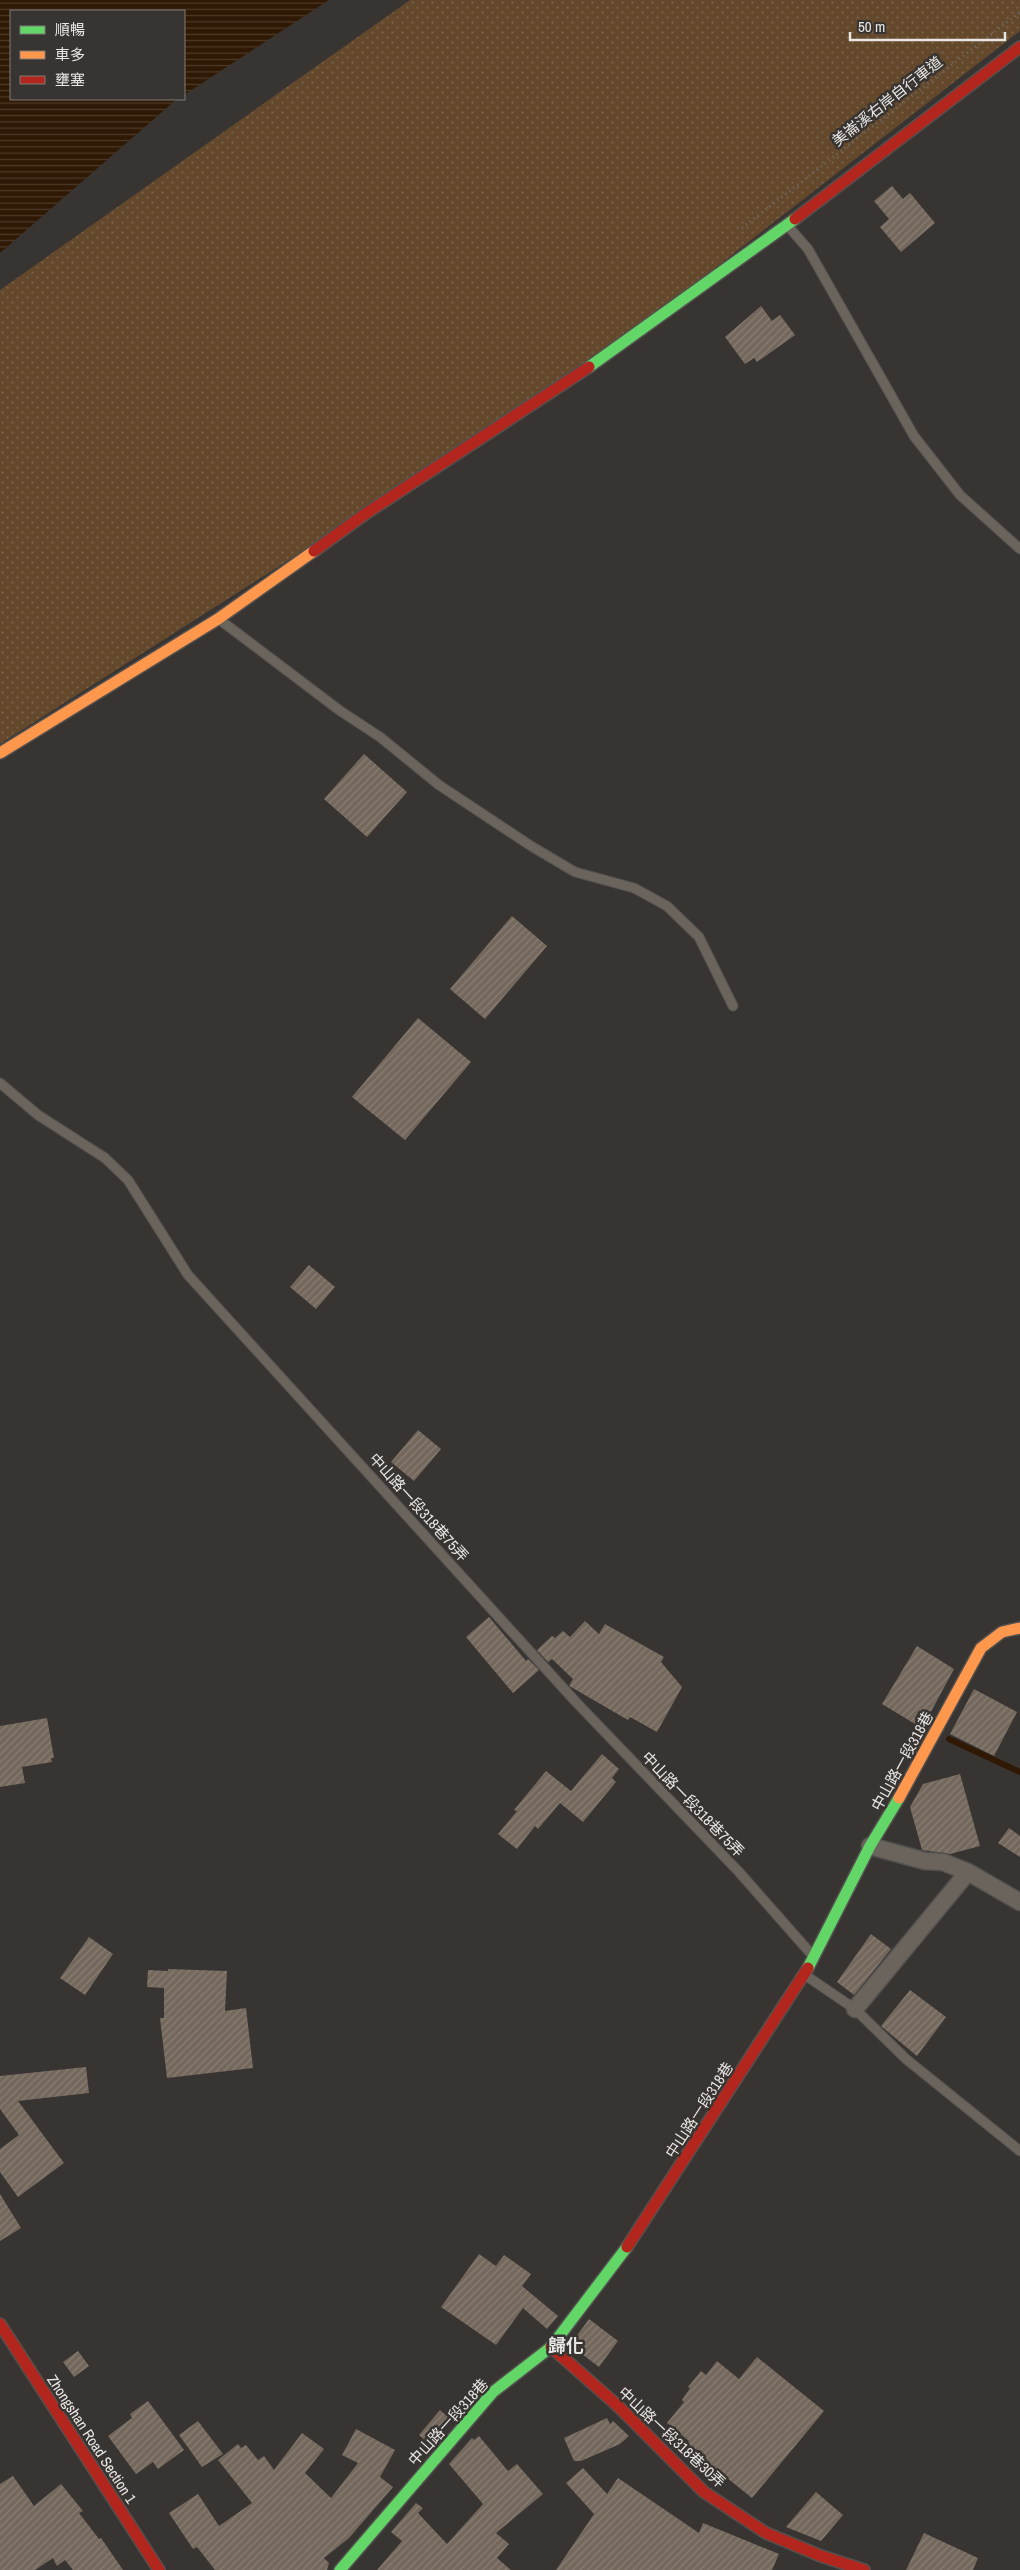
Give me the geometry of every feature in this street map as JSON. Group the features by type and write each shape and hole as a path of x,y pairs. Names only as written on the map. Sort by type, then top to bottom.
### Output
{"street":[{"path":"0,753 218,619 365,514 567,383 787,225 1020,47"},
{"name":"中山路一段318巷","path":"340,2570 493,2392 551,2347 624,2251 815,1958 870,1846 904,1789 981,1648 1002,1632 1020,1628"},
{"path":"870,1846 925,1862 943,1862 968,1872 1020,1902"},
{"path":"854,2009 968,1872"},
{"name":"Zhongshan Road Section 1","path":"0,2324 159,2570"},
{"name":"中山路一段318巷30弄","path":"551,2347 618,2406 704,2492 766,2533 821,2556 864,2570"}],"lane":[{"path":"787,225 808,249 914,436 960,495 1020,549"},
{"path":"218,619 338,710 380,737 439,785 531,846 575,872 634,888 667,906 699,937 734,1006"},
{"name":"中山路一段318巷75弄","path":"0,1083 38,1115 105,1158 128,1180 188,1275 575,1701 740,1872 815,1958"},
{"path":"805,1974 854,2009 906,2059 1020,2151"}],"path":[{"name":"美崙溪右岸自行車道","path":"814,172 1020,12"}],"shaded area":[{"path":"0,0 329,0 185,94 185,10 10,10 10,100 176,100 0,253"},
{"path":"410,0 1020,0 1020,31 567,383 0,744 0,290"}],"building":[{"path":"892,186 903,199 910,193 935,223 901,252 880,227 889,219 874,201"},
{"path":"761,306 772,321 780,315 795,335 757,362 754,358 745,364 725,337"},
{"path":"364,754 407,792 367,837 324,799"},
{"path":"512,916 547,946 485,1019 450,989"},
{"path":"418,1018 471,1062 405,1140 352,1097"},
{"path":"309,1265 335,1287 316,1309 290,1287"},
{"path":"418,1430 441,1449 414,1481 391,1462"},
{"path":"489,1617 526,1661 528,1659 539,1670 513,1693 466,1637"},
{"path":"585,1621 599,1634 605,1624 664,1657 661,1662 682,1687 657,1732 630,1717 628,1720 569,1686 573,1679 552,1659 548,1662 537,1650 552,1636 555,1638 563,1631 570,1637"},
{"path":"917,1646 954,1669 926,1721 920,1727 882,1704"},
{"path":"974,1689 1017,1712 994,1756 950,1734"},
{"path":"47,1718 54,1758 51,1758 52,1762 22,1767 25,1783 0,1787 0,1726"},
{"path":"602,1754 619,1769 612,1778 616,1782 583,1822 560,1803 538,1829 535,1826 517,1849 498,1834 517,1811 514,1810 546,1771 571,1791"},
{"path":"960,1774 980,1846 950,1854 922,1850 910,1807 923,1784"},
{"path":"1009,1828 1020,1836 1020,1857 998,1843"},
{"path":"871,1934 891,1949 854,1995 837,1982"},
{"path":"89,1937 113,1954 85,1995 60,1978"},
{"path":"168,1969 227,1971 225,2011 246,2008 253,2068 167,2078 160,2018 164,2018 164,1988 147,1987 148,1970 168,1971"},
{"path":"910,1990 946,2017 917,2056 881,2026"},
{"path":"86,2067 89,2093 18,2101 64,2163 18,2197 0,2172 0,2149 19,2135 0,2109 0,2076"},
{"path":"0,2194 21,2228 0,2241"},
{"path":"479,2254 496,2266 504,2255 531,2274 522,2286 558,2316 547,2329 523,2308 496,2345 441,2307"},
{"path":"589,2319 618,2341 599,2367 570,2345"},
{"path":"78,2351 89,2366 74,2377 63,2362"},
{"path":"757,2357 824,2411 752,2498 686,2445 689,2441 667,2423 684,2402 682,2400 690,2388 688,2387 701,2371 706,2375 717,2361 739,2379"},
{"path":"148,2401 184,2450 158,2469 153,2462 136,2474 108,2436 132,2418 130,2414"},
{"path":"440,2410 451,2420 430,2445 419,2435"},
{"path":"607,2418 610,2424 613,2421 629,2436 620,2444 581,2461 574,2461 564,2438"},
{"path":"198,2421 223,2454 202,2467 179,2435"},
{"path":"356,2429 395,2450 380,2477 393,2487 349,2538 324,2558 329,2563 327,2570 215,2570 197,2547 193,2549 169,2513 198,2494 219,2526 252,2503 218,2460 238,2444 241,2448 246,2445 258,2460 264,2456 274,2470 302,2433 324,2449 305,2473 331,2498 358,2463 342,2455"},
{"path":"479,2436 508,2471 517,2464 543,2494 496,2533 509,2544 497,2558 511,2570 377,2570 402,2541 391,2532 416,2503 423,2508 418,2513 447,2544 483,2504 449,2464 472,2438 474,2440"},
{"path":"583,2468 607,2494 618,2478 699,2533 703,2523 779,2554 772,2570 556,2570 594,2514 566,2483"},
{"path":"13,2476 34,2506 61,2484 83,2511 79,2513 99,2539 101,2538 123,2570 73,2570 65,2560 57,2566 53,2558 35,2570 0,2570 0,2484"},
{"path":"816,2492 843,2515 821,2541 786,2527"},
{"path":"924,2533 978,2558 973,2570 906,2570"}],"waterway":[{"path":"911,1737 920,1727"},
{"path":"949,1739 1020,1772"}],"traffic: fast":[{"path":"589,367 795,219"},
{"path":"808,1968 870,1846 899,1798"},
{"path":"340,2570 493,2392 551,2347 627,2247"}],"traffic: slow":[{"path":"0,753 218,619 314,551"},
{"path":"899,1798 981,1648 1002,1632 1020,1628"}],"traffic: jam":[{"path":"795,219 1020,47"},
{"path":"314,551 365,514 589,367"},
{"path":"627,2247 808,1968"},
{"path":"0,2324 159,2570"},
{"path":"551,2347 618,2406 704,2492 766,2533 821,2556 864,2570"}],"district":[{"name":"歸化","path":"566,2345"}]}
